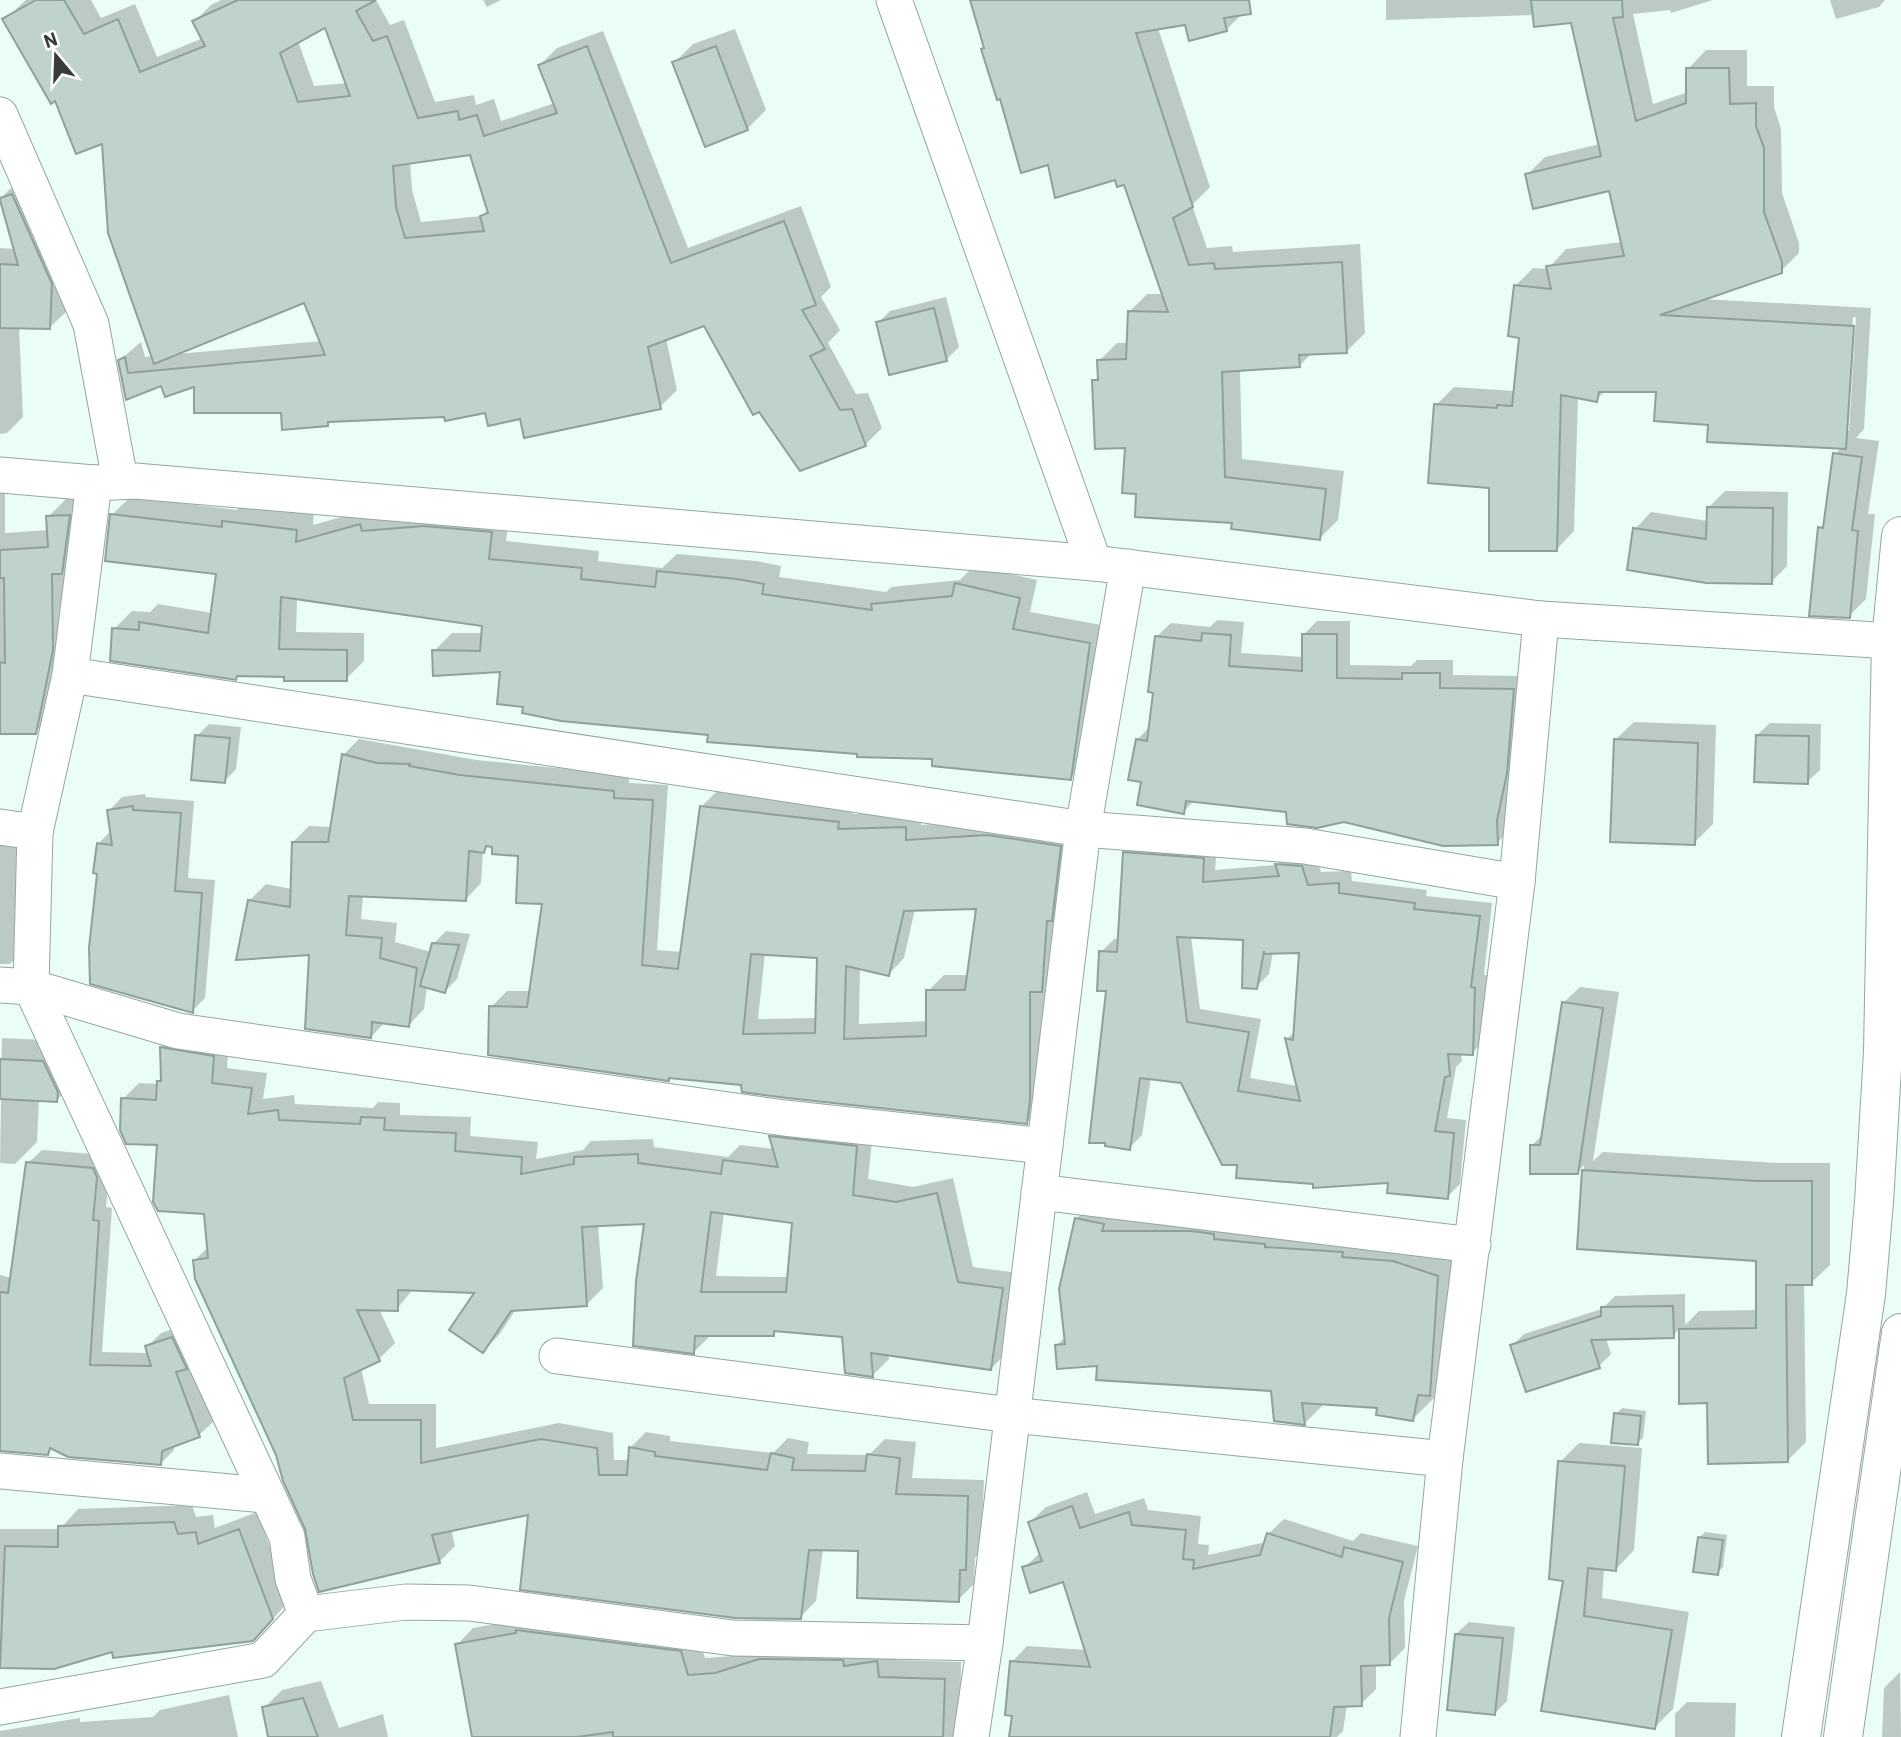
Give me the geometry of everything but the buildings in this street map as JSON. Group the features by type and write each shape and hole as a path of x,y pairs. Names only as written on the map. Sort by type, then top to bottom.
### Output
{"main road":[{"path":"1801,1737 1866,1294 1883,1052 1891,641 1901,536"},
{"path":"1843,1737 1901,1332"},
{"path":"1841,1452 1883,1462"}],"street":[{"path":"894,0 1094,563"},
{"path":"0,115 91,324 107,481 70,675 35,832 15,986 286,1537 293,1579 306,1614"},
{"path":"0,475 107,481 1094,563 1541,619 1891,641"},
{"path":"971,1737 985,1643 1083,829 1128,567"},
{"path":"1418,1737 1444,1459 1517,882 1541,619"},
{"path":"70,675 1083,829 1305,846 1517,882"},
{"path":"0,827 35,832"},
{"path":"15,986 178,1031 784,1118 1045,1146"},
{"path":"1039,1192 1473,1245"},
{"path":"557,1356 1011,1416 1444,1459"},
{"path":"0,1471 264,1495"},
{"path":"0,1707 262,1660 306,1614 405,1602 469,1603 733,1638 985,1643"}]}
